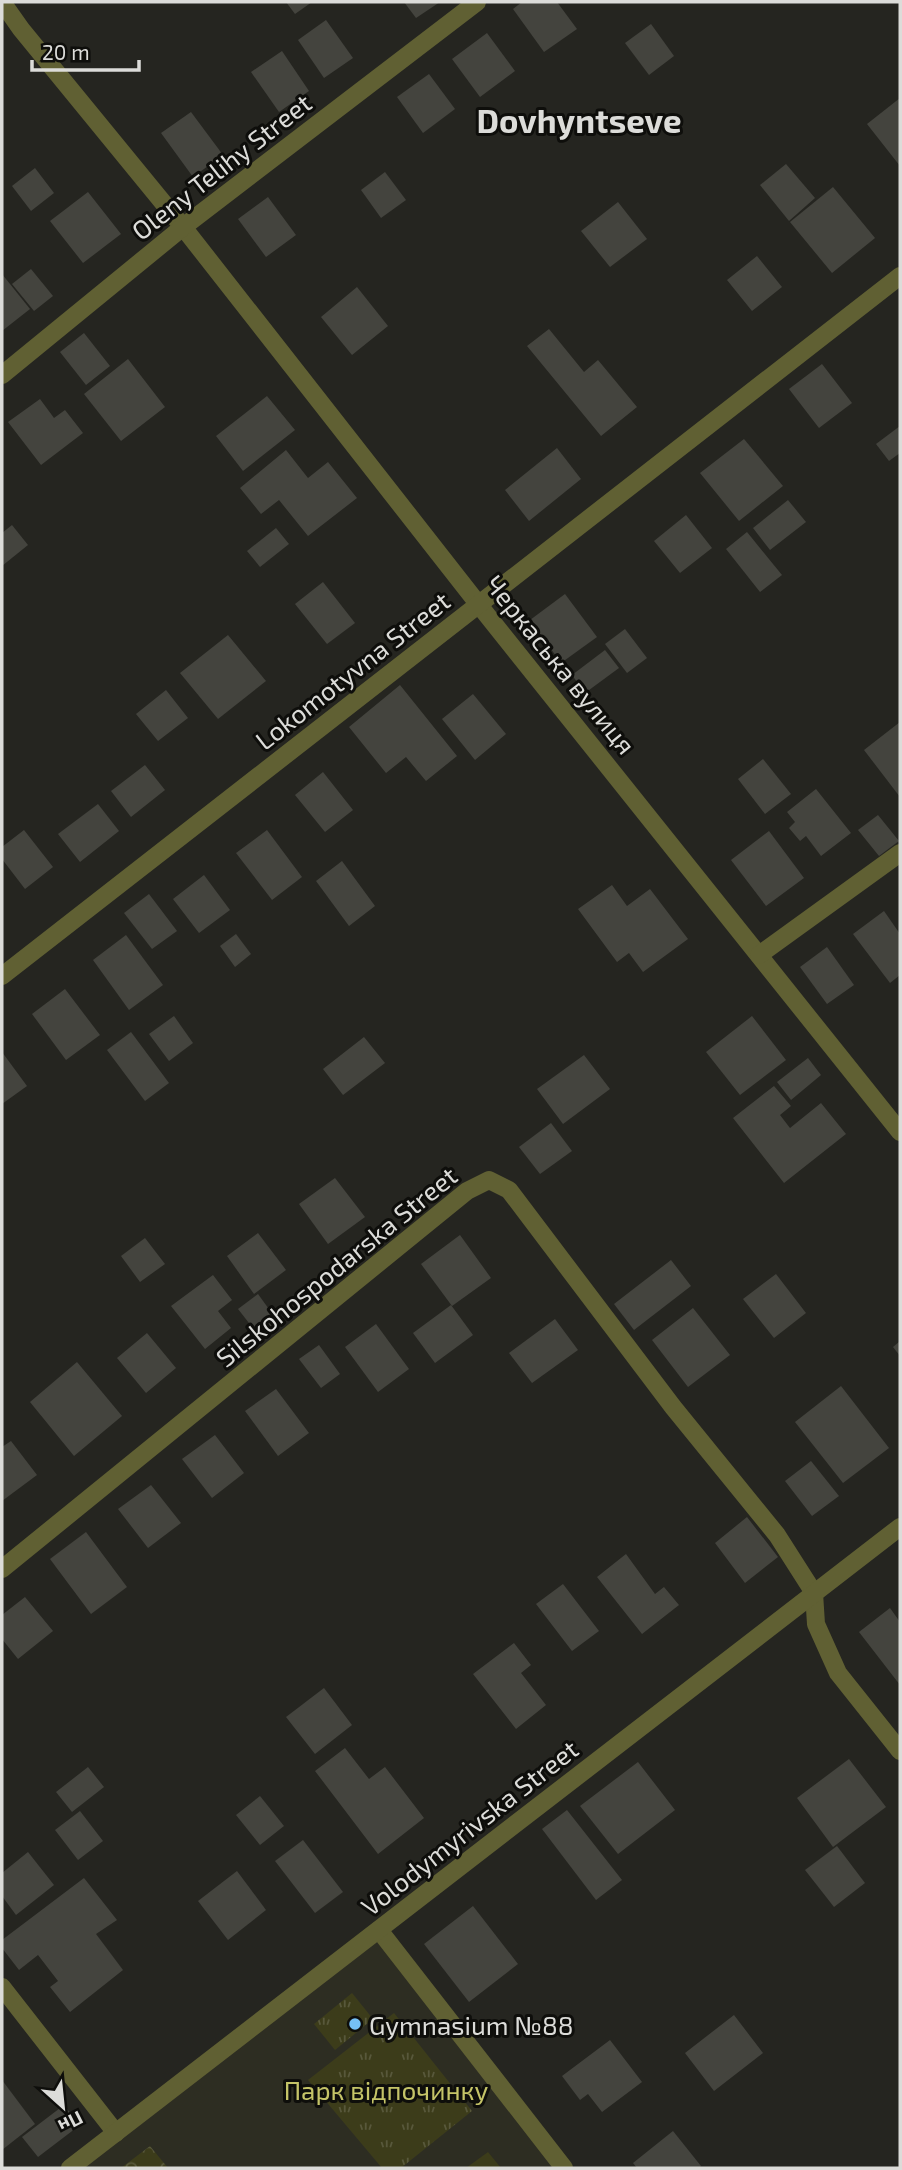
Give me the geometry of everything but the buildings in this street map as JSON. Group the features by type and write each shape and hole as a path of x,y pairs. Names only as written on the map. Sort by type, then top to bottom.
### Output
{"street":[{"name":"Черкаська вулиця","path":"2,2 900,1132"},
{"name":"Oleny Telihy Street","path":"2,375 183,227 477,2"},
{"name":"Lokomotyvna Street","path":"2,976 900,276"},
{"path":"759,955 900,853"},
{"name":"Silskohospodarska Street","path":"2,1569 467,1191 489,1180 509,1190 673,1407 777,1535 814,1593"},
{"name":"Volodymyrivska Street","path":"70,2168 900,1527"},
{"path":"814,1593 816,1624 838,1673 900,1751"},
{"path":"379,1930 564,2168"},
{"path":"2,1987 116,2133"}],"shaded area":[{"name":"Gymnasium №88","path":"379,1930 564,2168 70,2168"}],"green space":[{"path":"352,1993 373,2019 335,2050 314,2024"},
{"name":"Парк відпочинку","path":"394,2013 472,2111 401,2168 382,2168 308,2080"},
{"path":"150,2146 168,2168 121,2168"},
{"path":"488,2152 501,2168 466,2168"}],"place":[{"name":"Gymnasium №88","path":"355,2024"}],"district":[{"name":"Dovhyntseve","path":"579,120"}]}
